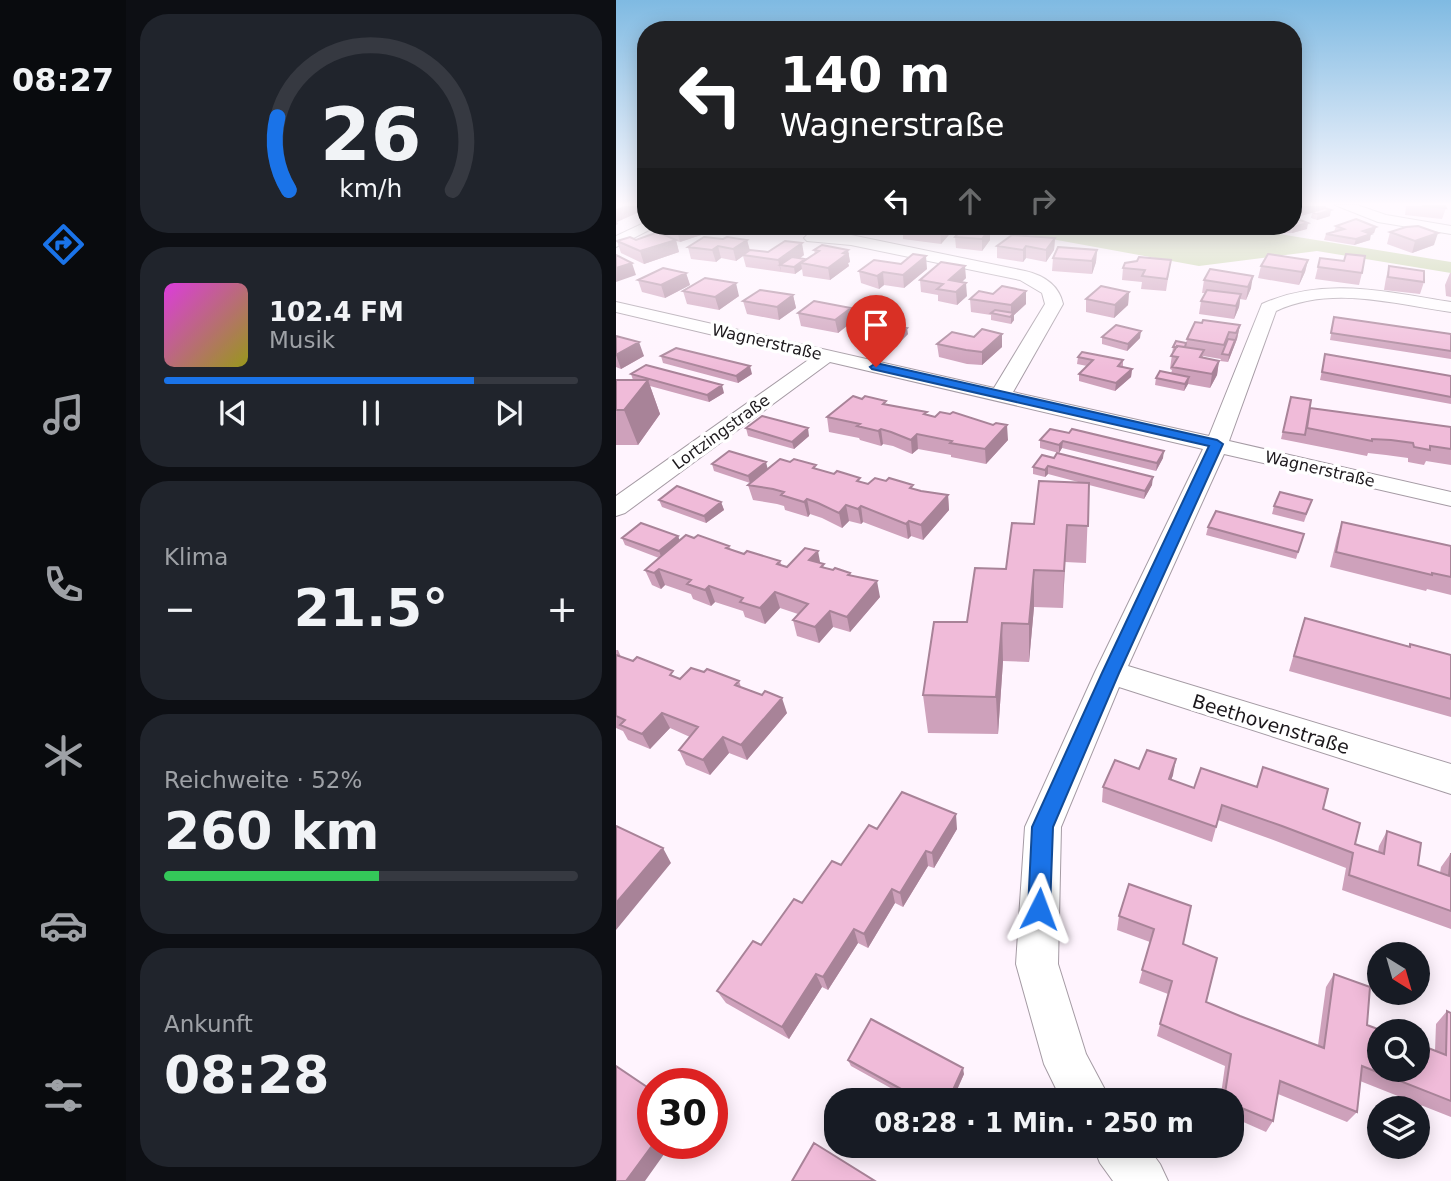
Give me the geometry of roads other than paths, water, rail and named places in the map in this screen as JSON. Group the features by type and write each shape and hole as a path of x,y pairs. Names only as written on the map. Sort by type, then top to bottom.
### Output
{"street":[{"path":"948,260 1025,276 1044,284 1053,294 1054,304 1001,394"},
{"path":"1081,1088 1067,1064 1037,964 1043,827 1217,444 1268,308 1281,300 1332,292 1443,306"},
{"path":"1443,306 1437,311 1451,317"},
{"name":"Wagnerstraße","path":"616,307 1451,499"},
{"name":"Lortzingstraße","path":"616,508 826,356"},
{"name":"Beethovenstraße","path":"1111,673 1445,774"},
{"path":"1125,1158 1143,1181"}]}
